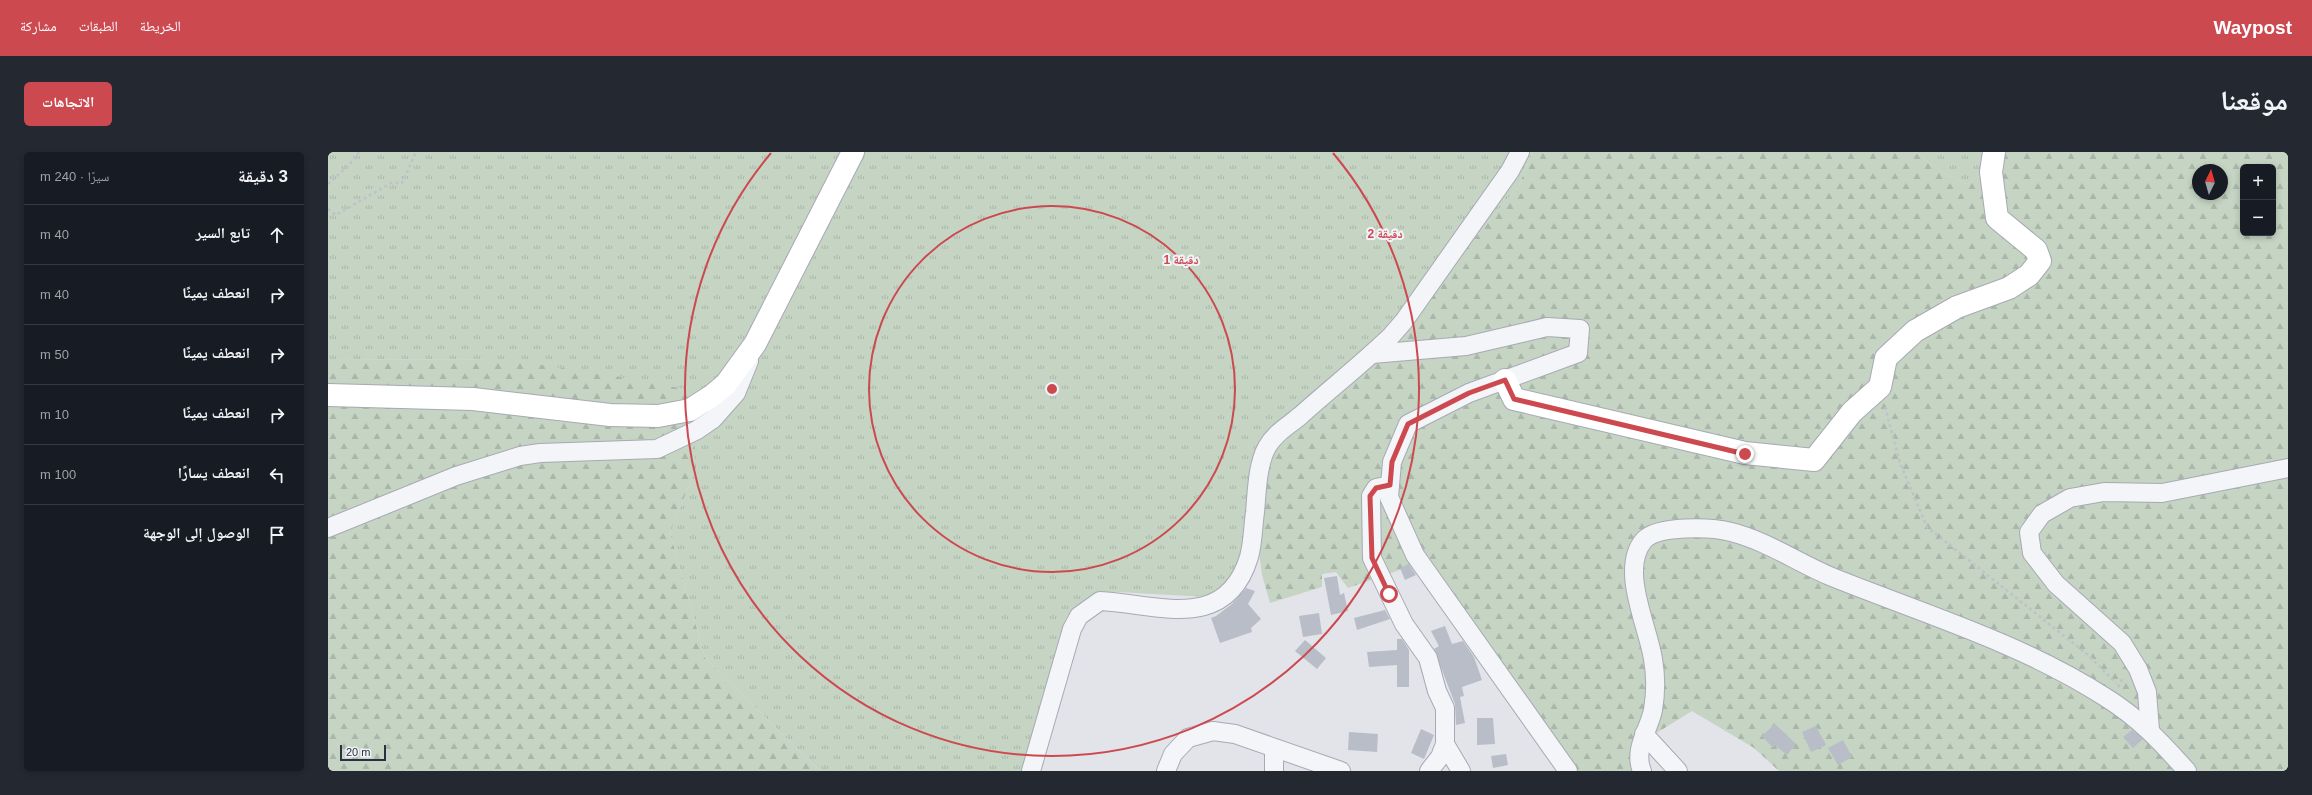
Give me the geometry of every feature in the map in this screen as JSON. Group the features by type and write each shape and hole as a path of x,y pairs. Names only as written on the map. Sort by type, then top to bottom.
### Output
{"street":[{"path":"328,528 456,476 520,456 540,453 657,449 697,430 713,419 736,393 755,344 853,152"},
{"path":"1031,771 1072,629 1079,616 1100,601 1188,610 1203,608 1223,599 1232,591 1249,557 1258,485 1266,448 1274,436 1372,354 1404,321 1510,171 1520,152"},
{"path":"1505,380 1514,399 1745,454 1814,460 1852,412 1880,387 1886,358 1915,331 1957,307 2009,288 2029,275 2040,261 2036,250 1997,218 1991,172 1994,152"},
{"path":"1372,354 1466,346 1547,327 1580,329 1578,353 1469,393 1408,424 1392,462 1389,497 1415,556 1568,771"},
{"path":"328,395 473,399 610,415 670,415 690,410 713,395 740,366 755,344"},
{"path":"2150,730 2147,692 2138,669 2122,643 2056,584 2032,553 2029,532 2042,514 2070,498 2104,492 2162,493 2288,468"},
{"path":"1390,485 1376,488 1370,496 1372,558 1404,624 1428,658 1437,691 1445,708 1445,744 1440,757 1429,771"},
{"path":"1642,771 1640,752 1644,734 1653,711 1656,679 1652,655 1638,600 1634,575 1635,554 1646,538 1669,530 1729,531 1757,540 1820,572 1971,631 2040,660 2092,689 2150,730 2187,771"},
{"path":"1166,771 1173,754 1188,738 1204,732 1213,731 1235,734 1341,771"},
{"path":"1644,734 1678,771"},
{"path":"1445,744 1457,768 1461,771"},
{"path":"1274,748 1274,771"}],"path":[{"path":"328,184 350,164 359,152"},
{"path":"328,209 336,215 391,183 402,183 416,152"},
{"path":"1880,387 1900,463 1927,527 2088,655 2119,686"},
{"path":"2092,689 2110,692 2119,686 2125,673"}],"green space":[{"path":"328,152 1533,152 1519,185 1469,245 1399,341 1326,408 1297,427 1242,556 1226,582 1206,597 1118,592 1096,593 1072,609 1065,620 1043,708 1023,771 820,771 705,658 670,533 696,468 503,359 328,360"},
{"path":"1533,152 1698,152 1709,158 1742,152 1915,152 1940,170 1966,184 2002,163 2004,152 2288,152 2288,771 1779,771 1754,748 1692,711 1642,742 1651,771 1576,771 1414,565 1348,588 1336,572 1322,574 1322,587 1270,603 1262,575 1259,552 1268,468 1277,444 1297,427 1326,408 1399,341 1469,245 1519,185"},
{"path":"1698,152 1742,152 1709,158"},
{"path":"1915,152 2004,152 2002,163 1966,184 1940,170"},
{"path":"503,359 691,390 696,468 670,533 705,658 820,771 328,771 328,360"}],"building":[{"path":"1409,564 1416,575 1405,580 1400,568"},
{"path":"1337,576 1340,595 1344,593 1348,611 1331,615 1324,578"},
{"path":"1246,588 1255,591 1248,604 1261,619 1251,628 1252,632 1220,643 1211,618 1232,604"},
{"path":"1385,610 1390,619 1357,630 1354,618"},
{"path":"1319,613 1322,634 1303,637 1299,616"},
{"path":"1445,626 1452,644 1463,641 1474,657 1482,680 1462,687 1464,696 1460,697 1465,723 1456,725 1455,704 1434,649 1439,646 1431,631"},
{"path":"1397,639 1402,639 1409,650 1409,687 1397,687 1397,665 1369,667 1367,652 1397,650"},
{"path":"1305,640 1326,658 1317,669 1295,651"},
{"path":"1477,718 1493,718 1495,744 1477,745"},
{"path":"1775,724 1796,744 1787,755 1775,745 1773,748 1762,736"},
{"path":"1816,726 1826,745 1811,752 1802,732"},
{"path":"1421,729 1434,735 1424,759 1411,753"},
{"path":"2132,730 2143,739 2133,748 2123,737"},
{"path":"1349,732 1378,734 1377,752 1348,750"},
{"path":"1843,740 1852,757 1838,765 1828,748"},
{"path":"1506,754 1508,765 1493,768 1491,756"}],"route":[{"path":"1389,594 1372,558 1373,540 1370,496 1373,491 1381,485 1390,485 1392,462 1408,424 1469,393 1505,380 1514,399 1745,454"}]}
